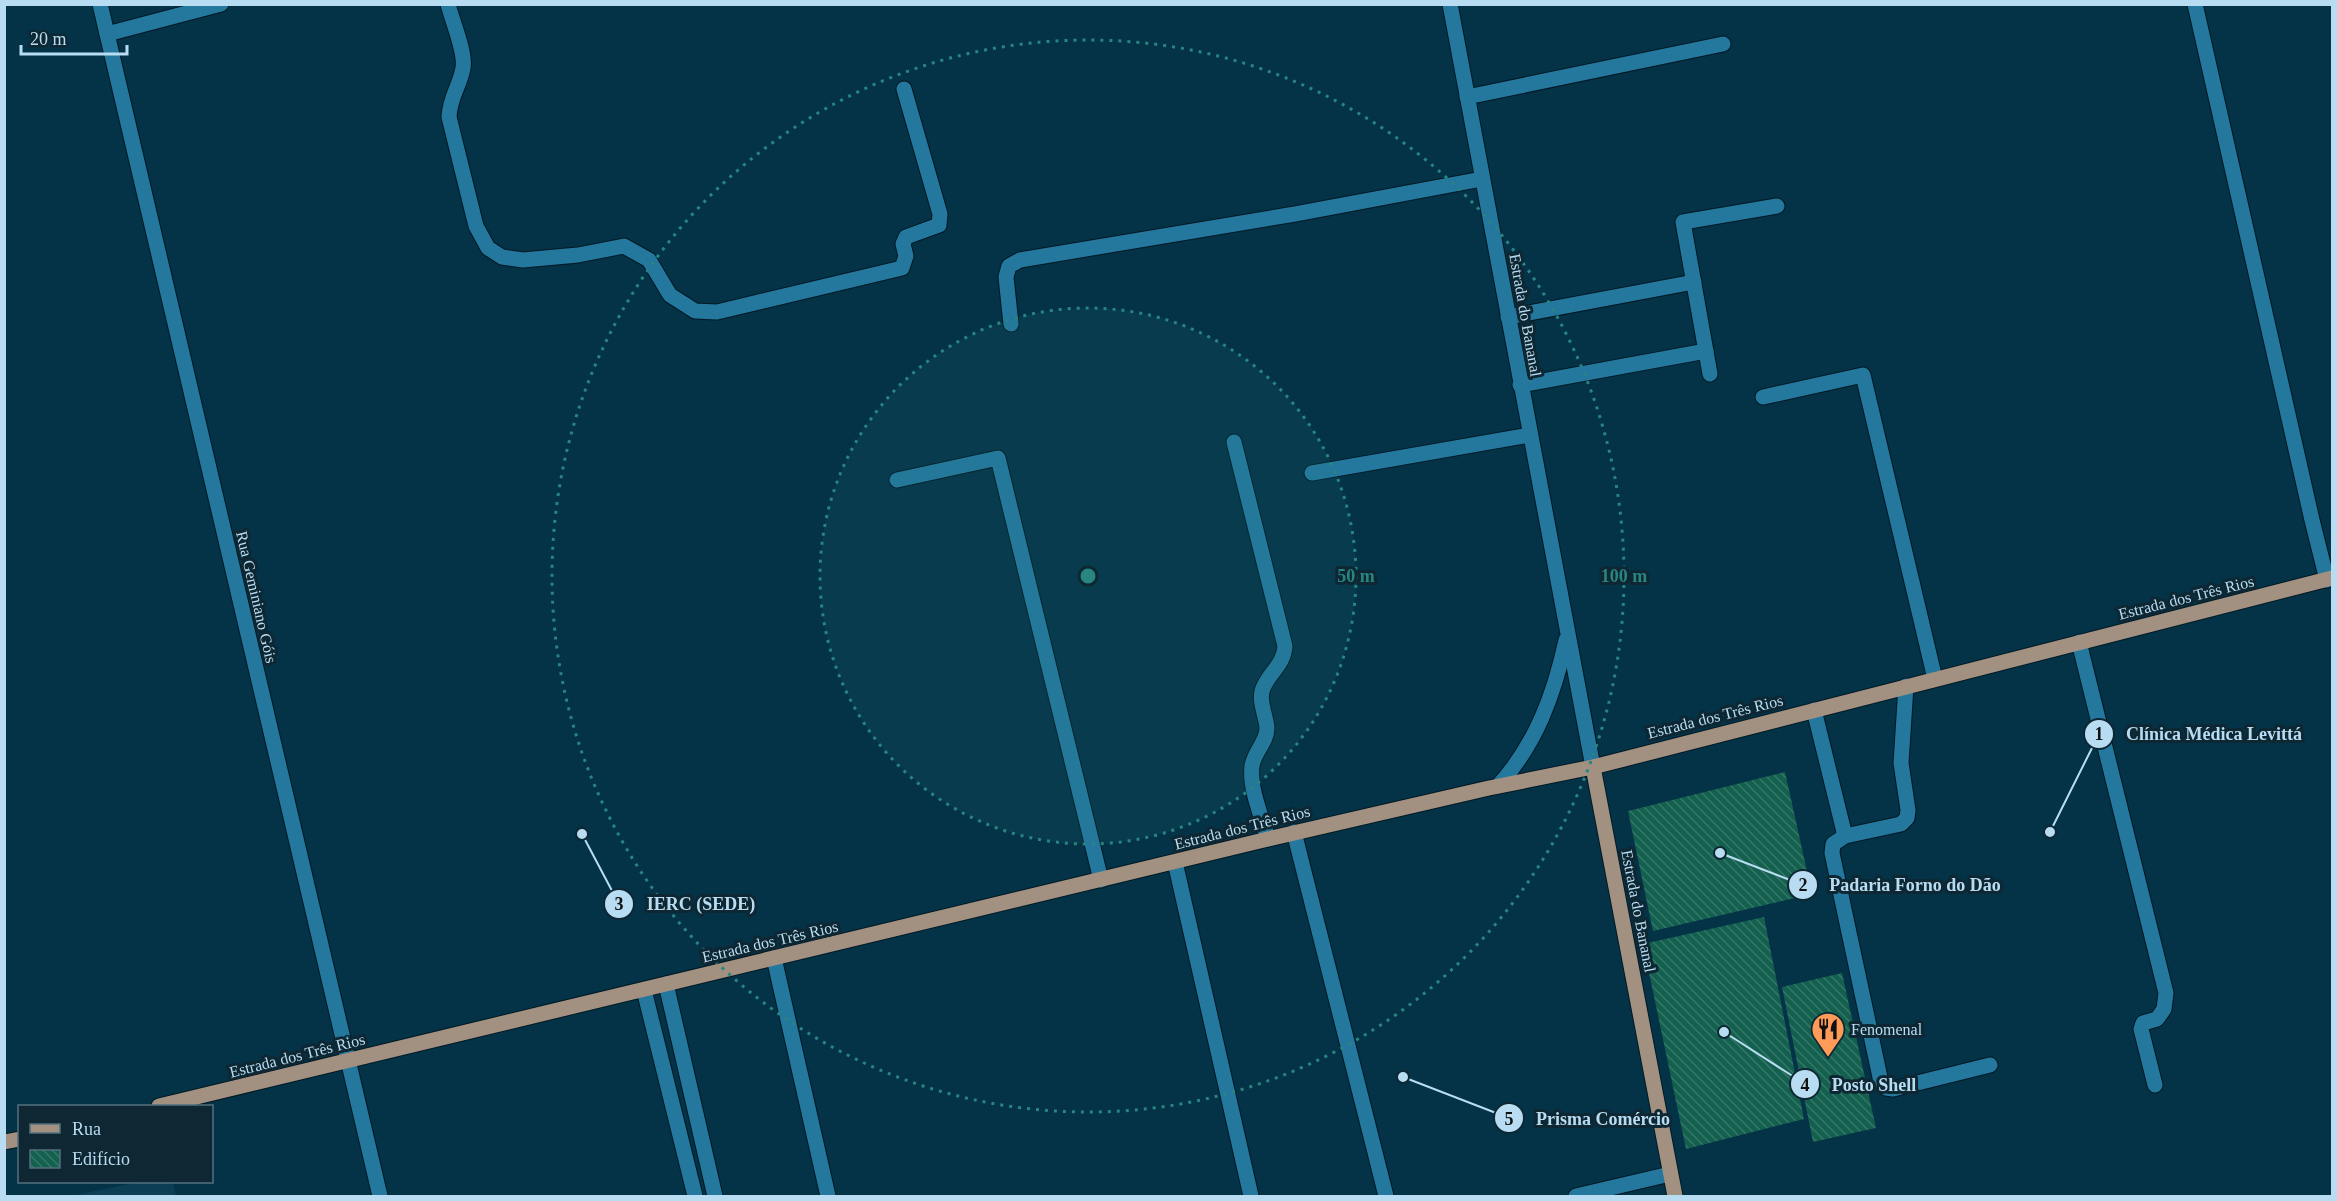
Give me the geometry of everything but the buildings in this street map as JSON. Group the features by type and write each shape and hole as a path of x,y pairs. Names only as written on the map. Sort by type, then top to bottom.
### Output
{"main road":[{"name":"Estrada dos Três Rios","path":"167,1105 1294,832 1593,767 2330,579"},
{"name":"Estrada do Bananal","path":"1593,767 1675,1197"}],"street":[{"name":"Rua Geminiano Góis","path":"100,4 324,968 380,1197"},
{"path":"447,4 464,66 450,101 449,117 476,226 488,248 502,257 523,260 578,255 624,246 649,260 670,296 695,311 717,312 902,268 906,256 903,244 906,237 939,225 940,214 904,89"},
{"name":"Estrada do Bananal","path":"1450,4 1593,767"},
{"path":"2195,4 2309,509 2330,579"},
{"path":"106,34 221,5"},
{"path":"1467,97 1723,44"},
{"path":"1011,324 1006,278 1009,266 1020,260 1294,214 1482,179"},
{"path":"1710,374 1683,222 1777,206"},
{"path":"1508,317 1694,282"},
{"path":"1520,385 1706,351"},
{"path":"1762,397 1863,375 1935,679"},
{"path":"1312,473 1530,435"},
{"path":"1234,442 1285,646 1285,656 1263,687 1261,699 1267,730 1263,742 1255,753 1251,769 1268,839"},
{"path":"897,480 998,458 1101,880"},
{"name":"Estrada do Bananal","path":"1498,786 1517,765 1540,724 1560,669 1568,632"},
{"path":"2079,642 2166,993 2164,1009 2157,1019 2143,1023 2141,1029 2155,1085"},
{"path":"1906,686 1901,763 1908,810 1907,818 1901,825 1845,836 1833,844 1832,853 1881,1082 1886,1088 1893,1089 1990,1065"},
{"path":"1814,710 1845,836"},
{"path":"1294,832 1386,1197"},
{"path":"1174,861 1251,1197"},
{"path":"774,958 828,1197"},
{"path":"666,984 715,1197"},
{"path":"644,990 695,1197"},
{"path":"1576,1197 1671,1174"}],"shaded area":[{"path":"133,1183 173,1183 176,1196 71,1196"}],"place":[{"name":"Clínica Médica Levittá","path":"2050,832"},
{"name":"IERC (SEDE)","path":"582,834"},
{"name":"Padaria Forno do Dão","path":"1720,853"},
{"name":"Posto Shell","path":"1724,1032"},
{"name":"Fenomenal","path":"1828,1058"},
{"name":"Prisma Comércio","path":"1403,1077"}]}
